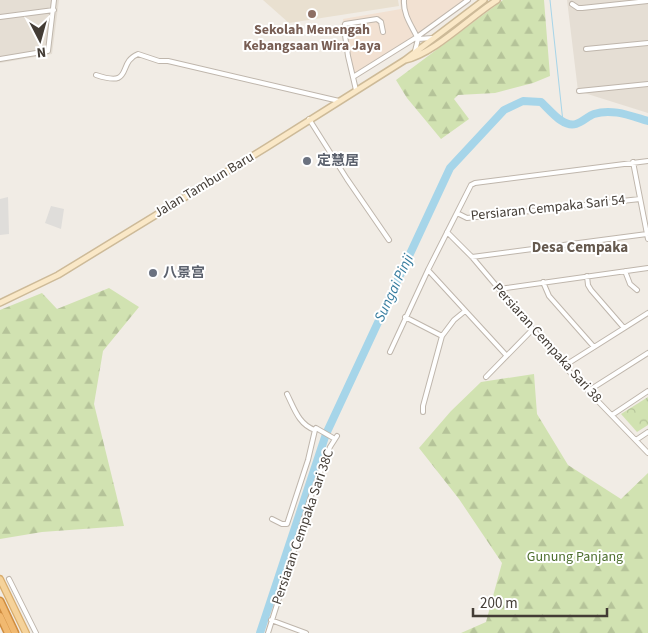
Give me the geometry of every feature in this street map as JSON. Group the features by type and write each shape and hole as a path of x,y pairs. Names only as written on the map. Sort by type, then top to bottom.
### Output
{"highway":[{"path":"0,601 15,633"},
{"path":"0,616 8,633"}],"main road":[{"name":"Jalan Tambun Baru","path":"0,303 58,275 405,60 484,0"},
{"path":"487,6 492,0"},
{"path":"487,6 497,0"},
{"name":"Jalan Tambun Baru","path":"405,60 415,58 434,46 487,6"},
{"path":"0,579 26,633"}],"street":[{"path":"0,59 48,51 54,0"},
{"path":"404,0 404,8 418,38 415,51"},
{"path":"353,77 418,38 468,0"},
{"path":"572,4 582,8 648,1"},
{"path":"0,17 54,10"},
{"path":"356,90 348,56 345,24 377,19 381,22 383,32"},
{"path":"418,38 428,39 435,37"},
{"path":"586,49 648,42"},
{"path":"96,75 109,79 118,79 123,75 132,58 138,54 159,61 339,101"},
{"path":"579,91 648,84"},
{"path":"309,119 389,240"},
{"path":"390,352 405,317 471,185 648,161"},
{"path":"472,257 648,236 633,162"},
{"name":"Persiaran Cempaka Sari 54","path":"457,213 467,218 472,218 640,199"},
{"name":"Persiaran Cempaka Sari 38","path":"447,232 472,257 564,366 648,453"},
{"path":"499,289 648,268"},
{"path":"428,270 506,355"},
{"path":"625,271 630,284 637,290"},
{"path":"587,276 588,285 591,290 624,328"},
{"path":"543,282 549,296 594,346"},
{"path":"423,412 442,336 454,320 465,311"},
{"path":"564,366 648,313"},
{"path":"405,317 442,336"},
{"path":"486,377 532,330"},
{"path":"588,391 648,352"},
{"path":"612,415 648,391"},
{"path":"272,519 282,524 287,524 308,460 315,430 305,426 287,394"},
{"name":"Persiaran Cempaka Sari 38C","path":"268,633 312,496 335,437 316,428 315,430"},
{"path":"636,440 648,432"},
{"path":"9,580 36,633"},
{"path":"271,620 306,633"}],"shaded area":[{"path":"0,0 59,0 52,54 0,63"},
{"name":"Sekolah Menengah Kebangsaan Wira Jaya","path":"263,0 398,0 399,6 289,23"},
{"path":"400,0 469,0 352,79 343,19 401,9"},
{"path":"567,0 648,0 648,113 578,91"},
{"path":"8,197 9,234 0,235 0,199"},
{"path":"51,206 64,209 61,229 45,223"}],"green space":[{"path":"503,0 544,0 550,76 533,83 495,93 458,95 454,99 469,119 441,139 407,98 396,80"},
{"path":"109,288 139,307 103,351 94,404 124,526 42,532 0,539 0,310 42,293 57,309"},
{"name":"Gunung Panjang","path":"534,374 537,414 568,465 621,499 648,473 648,633 461,633 486,622 502,563 459,499 419,448 451,411 481,382"},
{"path":"648,397 648,425 637,432 621,414"}],"waterway":[{"path":"550,0 563,122"},
{"name":"Sungai Pinji","path":"260,633 326,434 450,168 504,110 523,101 541,102 557,118 571,125 601,112 621,113 648,121"}],"place":[{"name":"Sekolah Menengah Kebangsaan Wira Jaya","path":"312,14"},
{"name":"定慧居","path":"307,161"},
{"name":"八景宫","path":"153,273"}],"district":[{"name":"Desa Cempaka","path":"580,247"}]}
